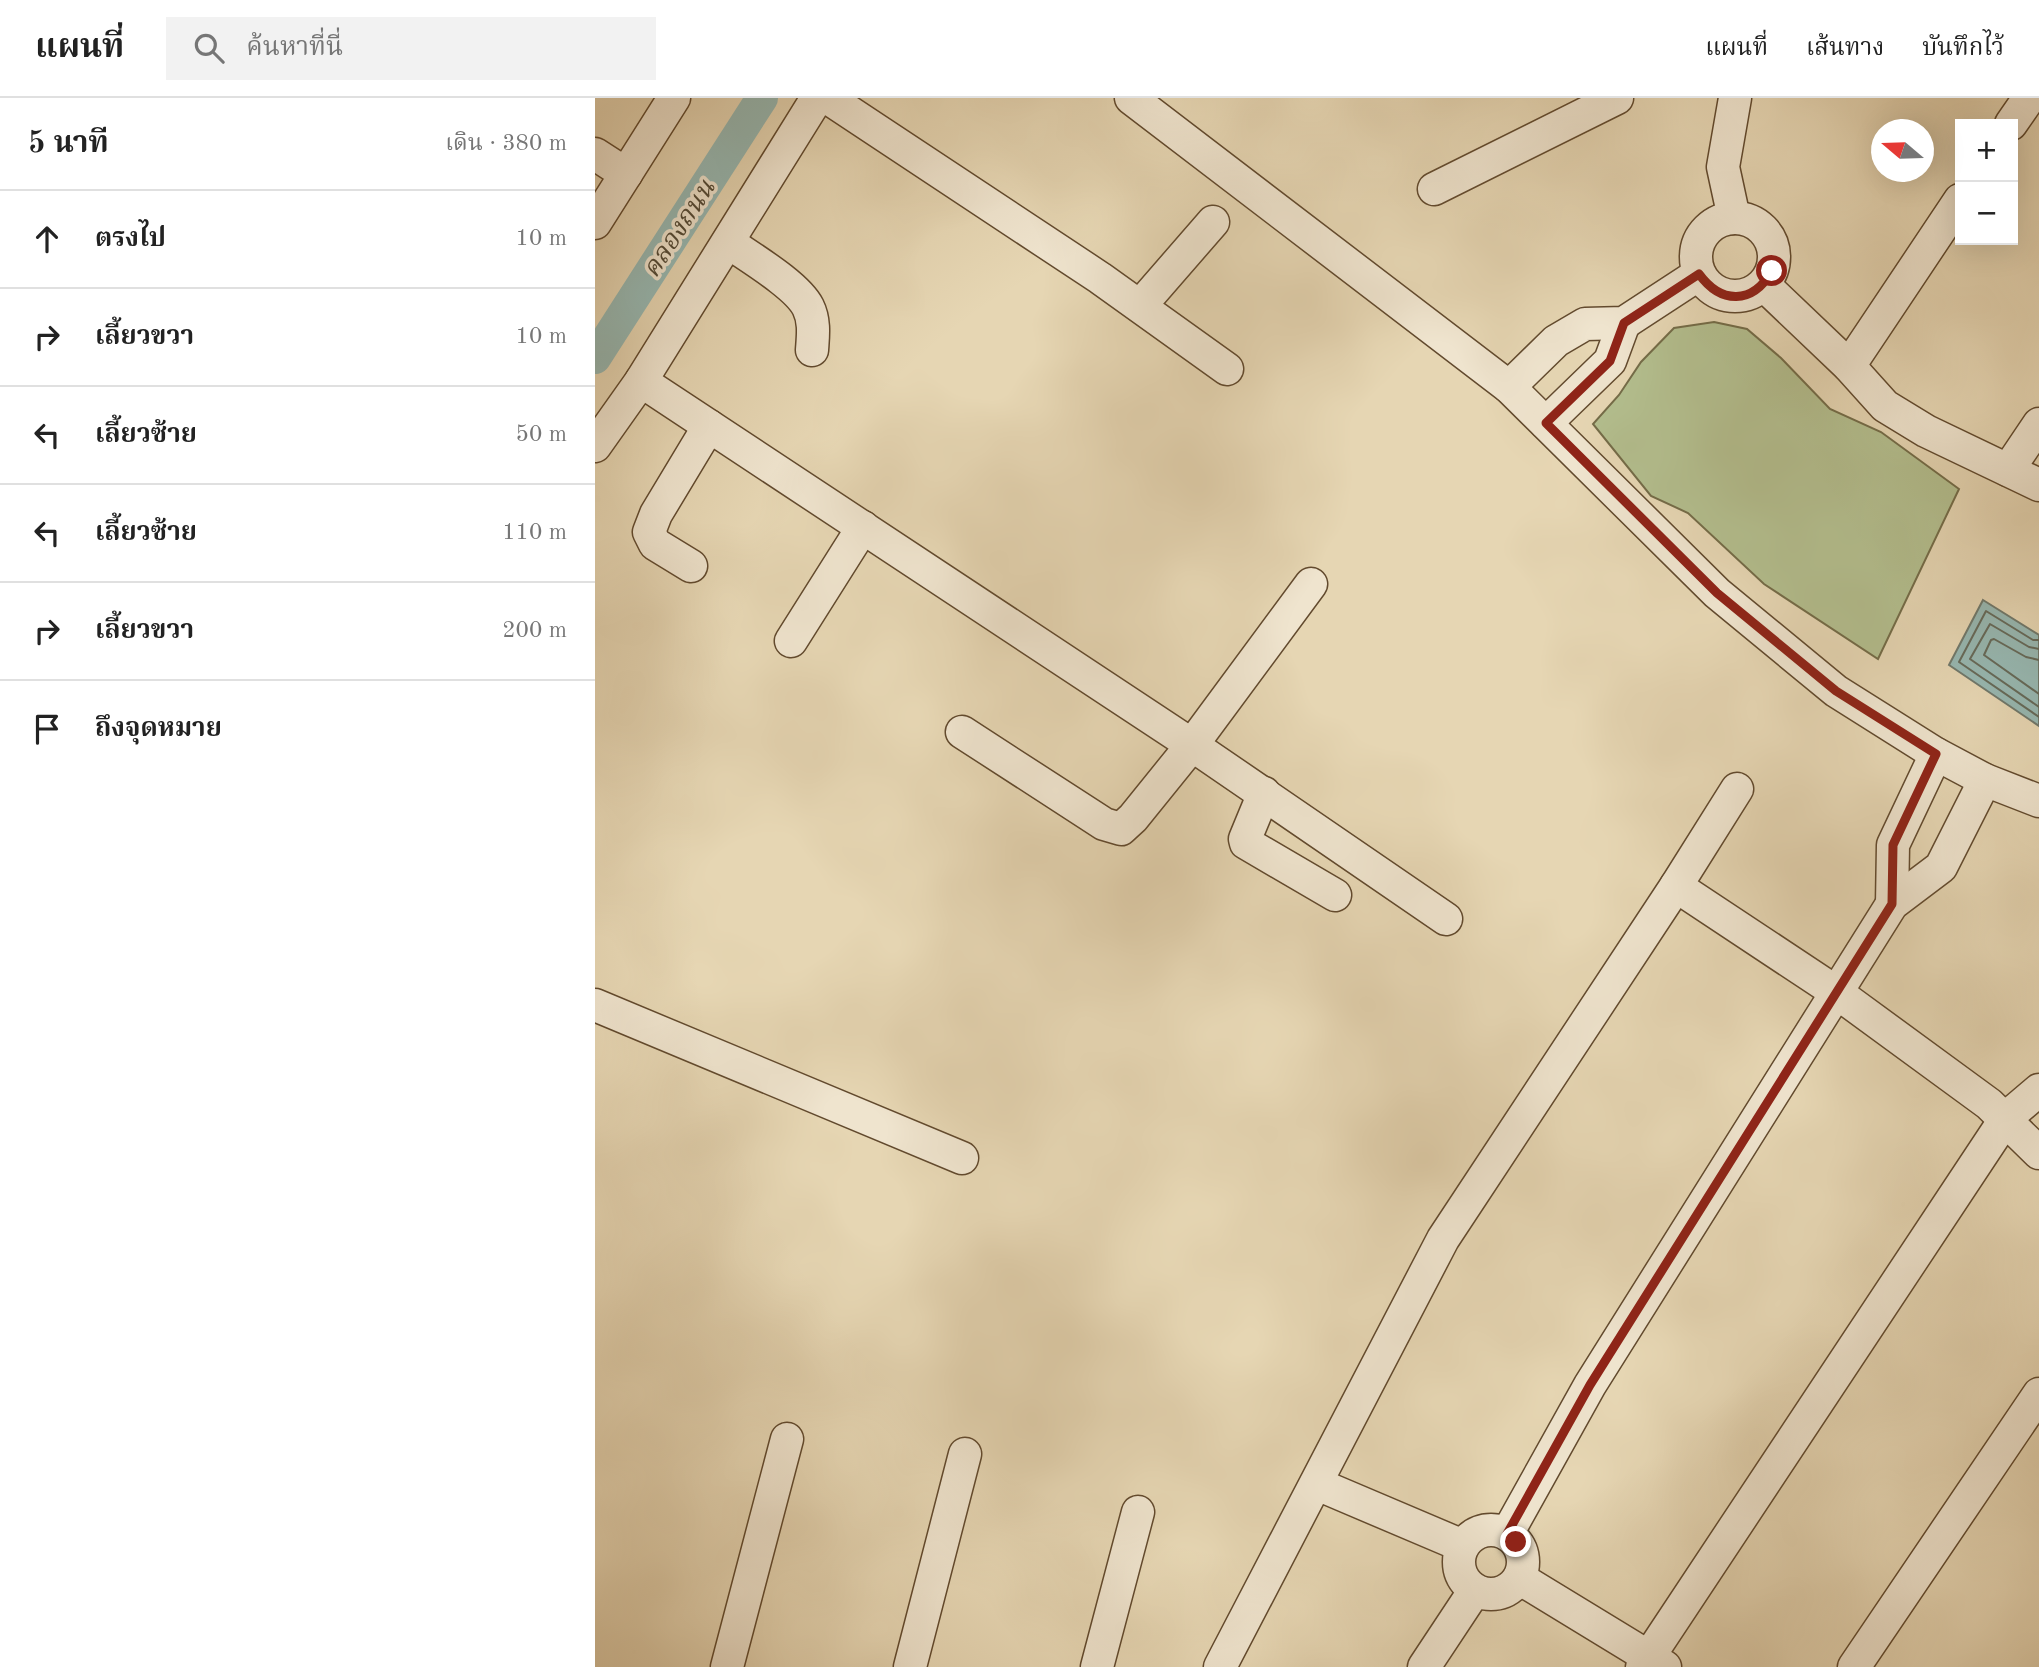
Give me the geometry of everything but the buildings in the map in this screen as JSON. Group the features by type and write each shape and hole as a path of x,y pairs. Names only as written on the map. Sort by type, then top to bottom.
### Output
{"street":[{"path":"595,223 674,98"},
{"path":"595,446 641,382 817,98"},
{"path":"828,98 1100,278 1227,369"},
{"path":"1131,98 1509,387 1717,593 1836,691 1936,754 1985,780 2039,802"},
{"path":"1434,190 1617,98"},
{"path":"1734,218 1723,167 1735,98"},
{"path":"2014,119 2029,98"},
{"path":"595,154 626,174"},
{"path":"1849,366 1955,207"},
{"path":"1734,218 1749,220 1762,228 1771,241 1775,256 1772,271 1764,285 1751,294 1737,297 1721,295 1708,287 1699,274 1696,259 1698,244 1706,230 1719,221 1734,218"},
{"path":"1140,306 1213,222"},
{"path":"728,242 796,291 808,307 814,324 812,350"},
{"path":"1509,387 1556,341 1585,324 1624,323 1699,274"},
{"path":"1764,285 1849,366 1885,406 1926,431 2039,485"},
{"path":"1546,423 1610,361 1624,323"},
{"path":"641,382 1264,793 1446,919"},
{"path":"2008,470 2039,424"},
{"path":"691,566 655,544 649,532 656,514 709,426"},
{"path":"791,641 863,527"},
{"path":"962,732 1104,824 1121,828 1133,818 1192,745 1311,584"},
{"path":"1892,904 1893,845 1936,754"},
{"path":"1507,1534 1590,1385 1836,992 1892,904 1941,867 1985,780"},
{"path":"1220,1667 1443,1239 1677,886 1737,789"},
{"path":"1264,793 1245,839 1247,843 1335,895"},
{"path":"1677,886 1836,992 2006,1118 2039,1153"},
{"path":"595,1004 962,1158"},
{"path":"1519,1578 1652,1664 2006,1118 2039,1090"},
{"path":"1854,1667 2039,1394"},
{"path":"727,1667 787,1438"},
{"path":"910,1667 965,1454"},
{"path":"1317,1484 1463,1546"},
{"path":"1097,1667 1138,1512"},
{"path":"1495,1530 1507,1534 1516,1542 1522,1553 1523,1566 1519,1578 1511,1587 1500,1593 1487,1594 1475,1590 1466,1582 1460,1571 1459,1558 1463,1546 1471,1537 1482,1531 1495,1530"},
{"path":"1424,1667 1475,1590"}],"green space":[{"path":"1714,322 1747,329 1781,358 1830,409 1881,432 1959,489 1878,659 1764,584 1688,513 1651,496 1593,424 1619,395 1641,362 1674,328"}],"water":[{"path":"1983,600 2039,635 2039,726 1949,665"}],"waterway":[{"name":"คลองถนน","path":"595,358 762,98"}],"route":[{"path":"1516,1542 1507,1534 1590,1385 1892,904 1893,845 1936,754 1836,691 1717,593 1546,423 1610,361 1624,323 1699,274 1708,287 1721,295 1737,297 1751,294 1764,285 1772,271"}]}
